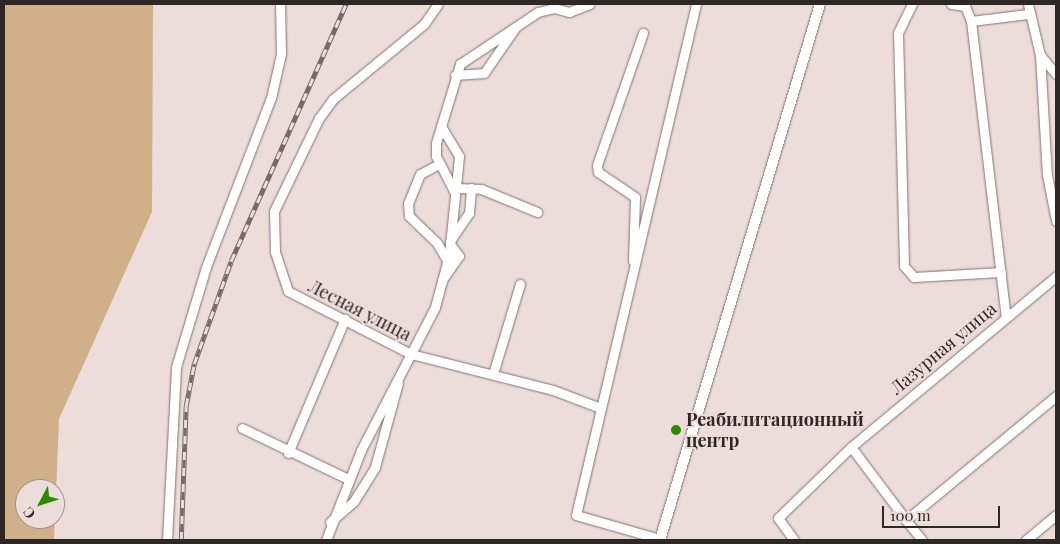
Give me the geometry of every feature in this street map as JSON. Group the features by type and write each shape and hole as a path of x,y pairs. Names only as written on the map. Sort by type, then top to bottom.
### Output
{"street":[{"path":"167,540 176,367 206,267 271,98 281,54 280,4"},
{"name":"Лесная улица","path":"411,354 288,291 275,252 274,211 319,118 332,99 424,24 438,4"},
{"path":"537,212 471,188 456,190 439,164 436,143 455,75 468,56 538,12 554,8 569,12 590,4"},
{"path":"696,4 634,267 598,407 576,515 660,540 820,4"},
{"path":"912,4 898,33 904,266 914,277 1001,272"},
{"path":"951,4 965,6 971,21 1006,317"},
{"path":"1028,4 1028,14 1040,55 1047,176 1056,221"},
{"path":"971,21 1028,14"},
{"path":"455,75 484,73 516,26"},
{"path":"634,267 631,241 635,197 598,172 597,165 643,33"},
{"path":"1040,55 1056,74"},
{"name":"Лесная улица","path":"326,540 330,522 348,479 435,307 450,242 458,156 442,126"},
{"path":"439,164 420,174 408,203 409,216 437,243 447,260"},
{"path":"442,280 459,256 450,242 469,214 471,188"},
{"name":"Лазурная улица","path":"794,540 778,518 851,447 1056,276"},
{"path":"493,374 520,284"},
{"path":"288,453 345,319"},
{"path":"411,354 493,374 598,407"},
{"path":"330,522 354,501 375,467 395,407 400,375"},
{"path":"906,520 1056,396"},
{"path":"242,428 288,453 348,479"},
{"path":"851,447 922,540"},
{"path":"1026,540 1056,515"}],"shaded area":[{"path":"4,4 153,4 152,212 59,419 57,479 15,479 15,529 55,529 54,540 4,540"}],"railway":[{"path":"181,540 186,406 194,364 231,261 346,4"}],"place":[{"name":"Реабилитационный центр","path":"676,430"}]}
